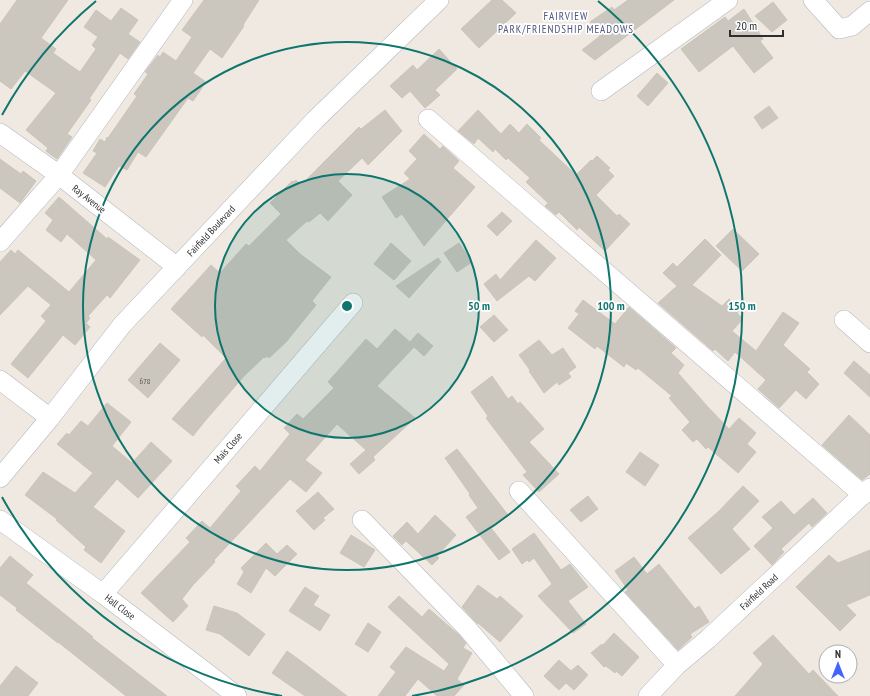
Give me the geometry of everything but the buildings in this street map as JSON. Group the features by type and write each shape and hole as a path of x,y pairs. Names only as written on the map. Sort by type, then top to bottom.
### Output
{"street":[{"path":"0,242 59,175 183,0"},
{"name":"Fairfield Boulevard","path":"0,478 50,418 122,325 315,120 439,0"},
{"path":"601,91 728,0"},
{"path":"813,0 839,29 852,26 870,11"},
{"path":"428,119 867,492"},
{"name":"Ray Avenue","path":"0,132 59,175 177,266"},
{"name":"Mais Close","path":"103,594 353,303"},
{"path":"844,320 870,343"},
{"path":"0,380 50,418"},
{"path":"519,492 677,665"},
{"name":"Fairfield Road","path":"648,696 677,665 708,639 867,492"},
{"name":"Hall Close","path":"0,520 103,594 237,696"},
{"path":"362,520 467,628 524,696"}],"district":[{"name":"FAIRVIEW PARK/FRIENDSHIP MEADOWS","path":"566,22"}]}
